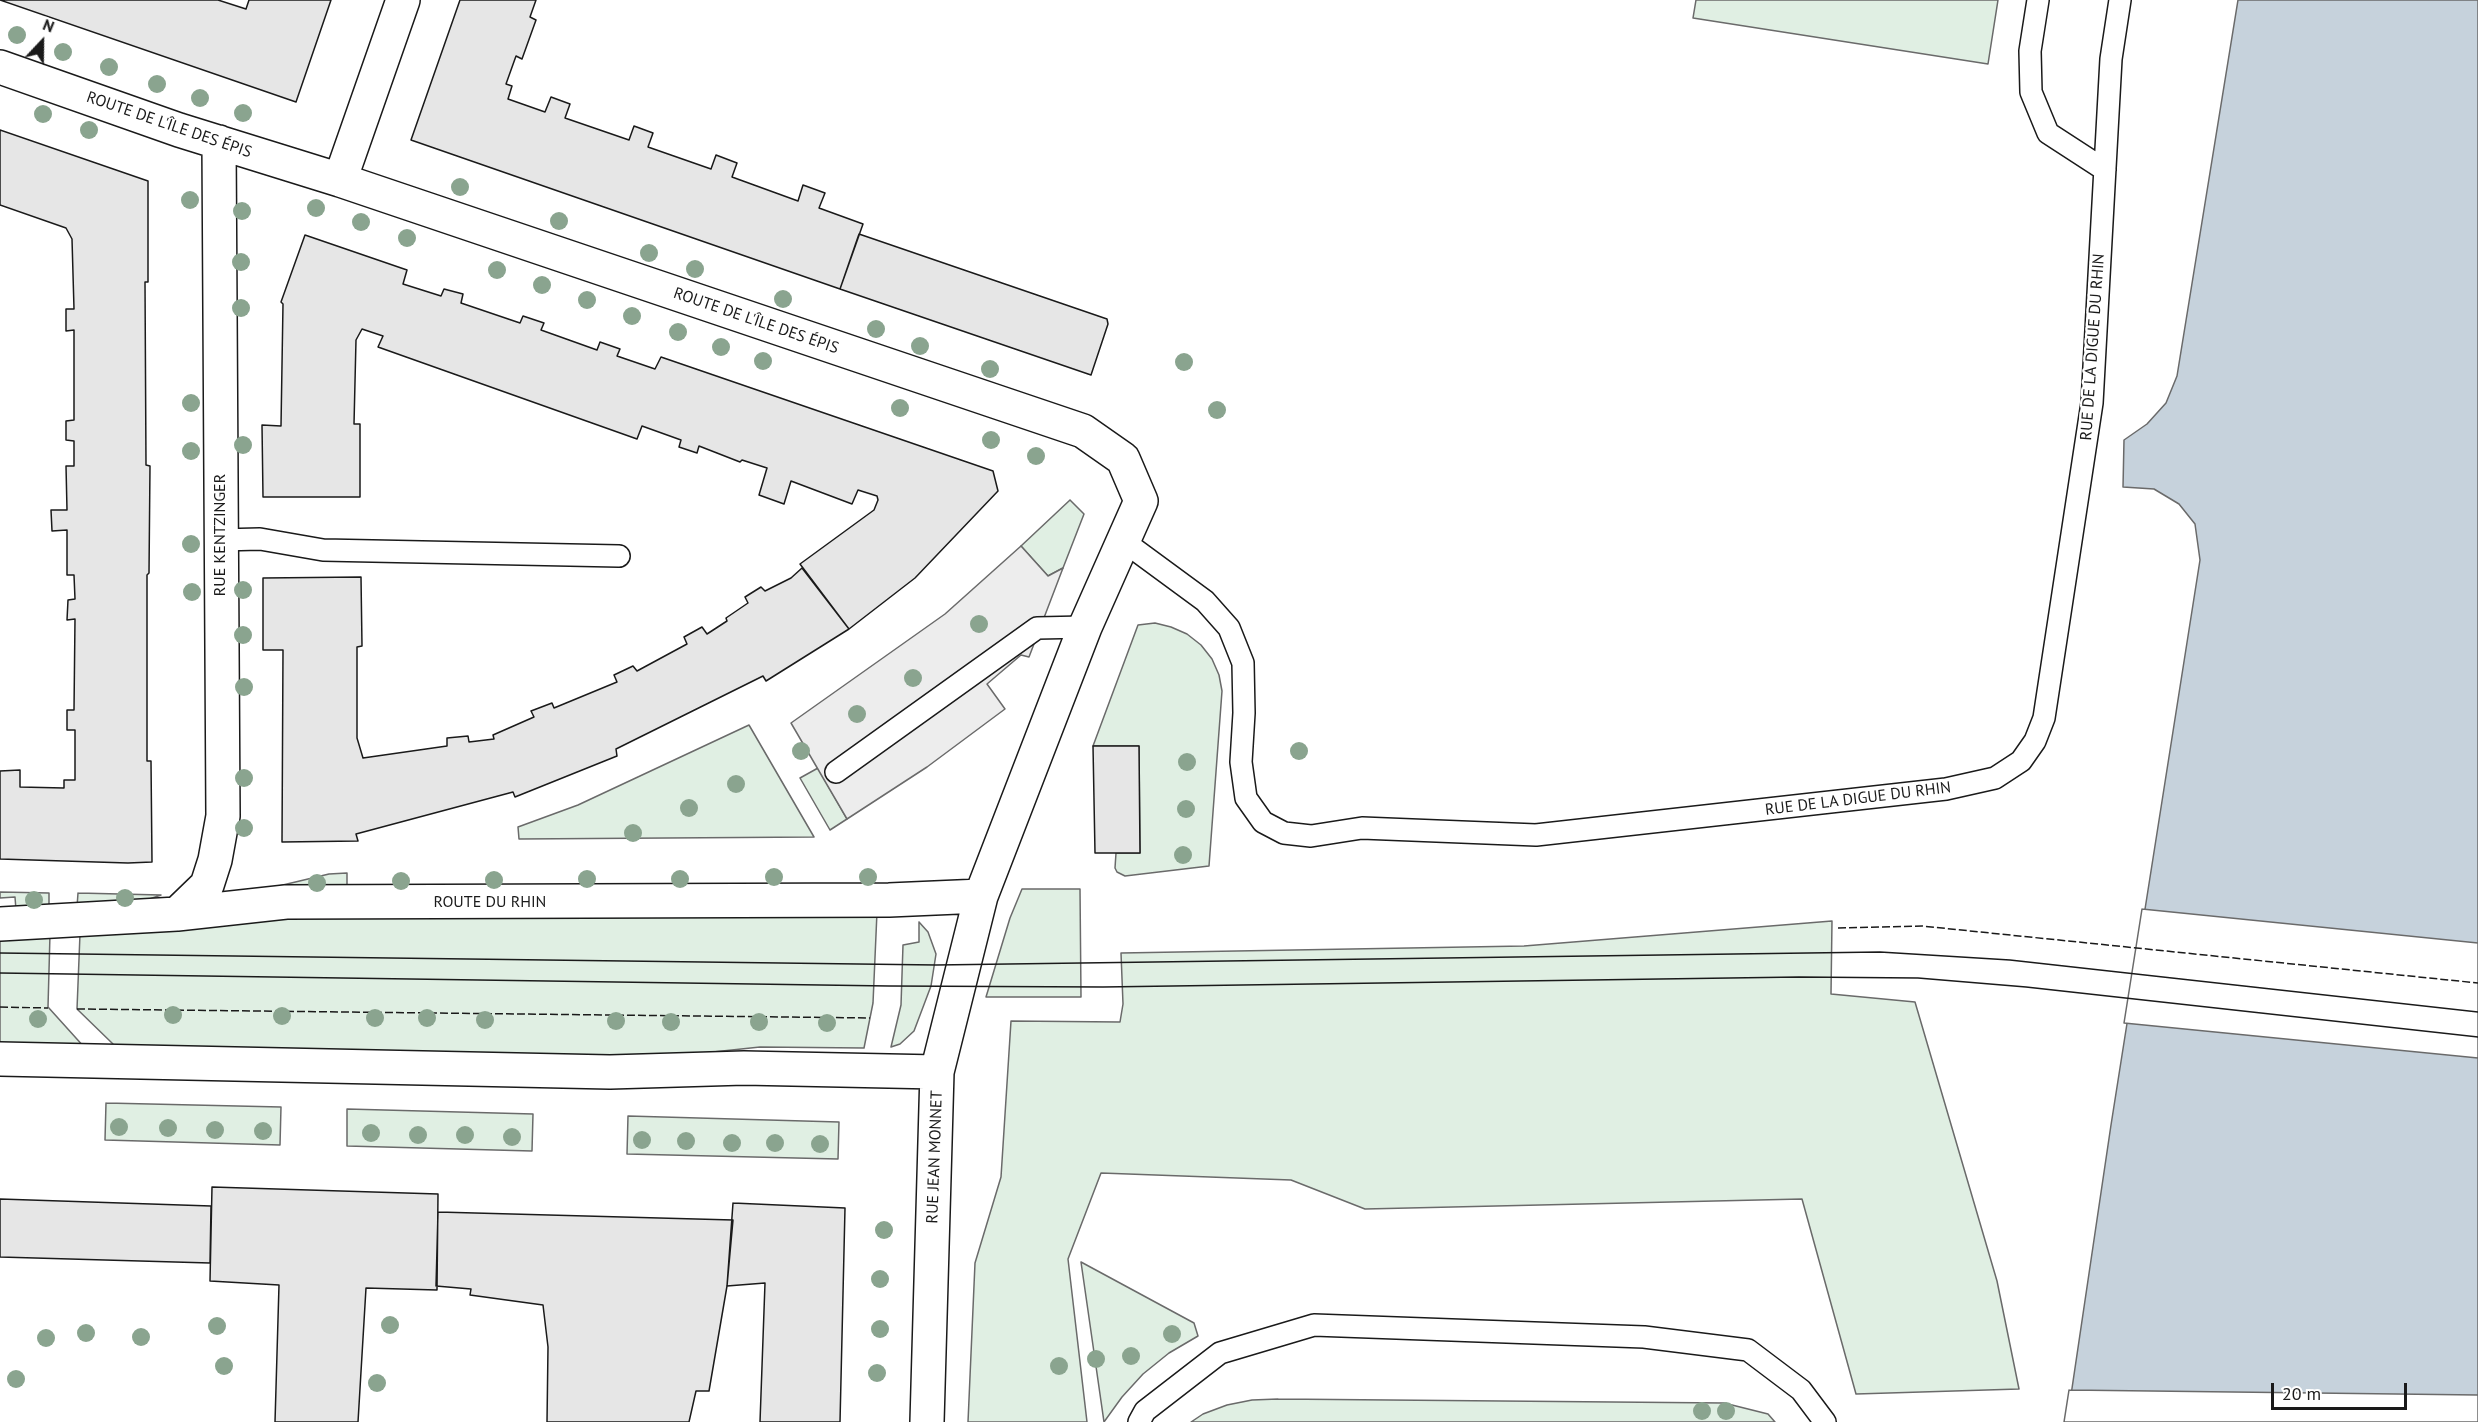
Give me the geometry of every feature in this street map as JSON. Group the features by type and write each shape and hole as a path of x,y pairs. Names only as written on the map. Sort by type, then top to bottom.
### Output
{"street":[{"path":"340,180 403,0"},
{"name":"ROUTE DE L'ÎLE DES ÉPIS","path":"0,67 1083,431 1123,459 1141,501"},
{"name":"RUE KENTZINGER","path":"177,914 207,885 215,860 222,816 219,142"},
{"name":"RUE JEAN MONNET","path":"927,1422 937,1072 966,964 981,896 1084,627 1141,501"},
{"name":"ROUTE DU RHIN","path":"0,924 177,914 286,902 877,900 981,896"},
{"path":"0,1059 598,1072 744,1068 937,1072"}],"lane":[{"path":"2038,0 2030,51 2031,92 2048,133 2105,170"},
{"name":"RUE DE LA DIGUE DU RHIN","path":"1122,540 1205,601 1229,628 1243,663 1244,714 1241,762 1246,798 1263,822 1284,832 1311,836 1362,828 1536,835 1946,789 1995,778 2021,761 2035,741 2044,718 2092,403 2111,59 2120,0"},
{"path":"220,540 260,539 323,550 619,556"},
{"path":"836,772 1037,628 1084,627"},
{"path":"1139,1422 1145,1411 1220,1353 1314,1325 1644,1337 1748,1350 1801,1390 1825,1422"}],"green space":[{"path":"1696,0 1998,0 1988,64 1693,18"},
{"path":"1070,500 1084,514 1063,568 1048,576 1021,546"},
{"path":"1155,623 1187,634 1201,645 1212,659 1219,675 1222,691 1209,866 1125,876 1117,872 1115,868 1116,853 1140,853 1139,746 1093,746 1138,625"},
{"path":"749,725 814,837 519,839 518,827 578,805"},
{"path":"818,768 847,819 830,830 800,778"},
{"path":"347,873 347,892 266,889 329,874"},
{"path":"1022,889 1080,889 1081,997 986,997 1010,918"},
{"path":"0,892 49,893 49,908 16,910 15,897 0,898"},
{"path":"78,893 161,895 141,902 77,907"},
{"path":"877,912 873,1003 864,1048 760,1047 619,1062 112,1050 113,1044 77,1009 80,934 280,917"},
{"path":"1832,921 1831,994 1915,1002 1997,1281 2019,1389 1856,1394 1802,1199 1365,1209 1291,1180 1101,1173 1068,1259 1087,1422 968,1422 975,1263 1001,1177 1011,1021 1120,1022 1123,1004 1121,953 1524,946"},
{"path":"919,922 928,932 936,954 931,986 914,1031 900,1044 891,1047 901,1005 903,945 919,942"},
{"path":"50,934 48,1007 85,1048 0,1045 0,937"},
{"path":"106,1103 281,1107 280,1145 105,1140"},
{"path":"347,1109 533,1114 532,1151 347,1146"},
{"path":"628,1116 839,1122 838,1159 627,1154"},
{"path":"1081,1262 1194,1323 1198,1336 1169,1353 1143,1374 1104,1422"},
{"path":"1252,1400 1724,1403 1768,1414 1775,1422 1191,1422 1203,1414 1227,1405"}],"shaded area":[{"path":"2238,0 2478,0 2478,1422 2067,1422 2111,1125 2200,560 2195,524 2179,504 2154,489 2123,487 2124,440 2147,424 2166,403 2177,376"},
{"path":"1021,546 1048,576 1063,568 1029,657 1021,655 987,684 1005,709 927,767 847,819 791,723 945,614"}],"pier":[{"path":"2142,909 2478,943 2478,1058 2124,1023"},
{"path":"2069,1390 2478,1395 2478,1422 2064,1422"}],"building":[{"path":"0,0 218,0 246,9 249,0 331,0 296,102"},
{"path":"460,0 536,0 530,17 536,20 522,59 516,56 506,84 512,86 508,99 545,112 551,97 570,104 565,118 629,140 634,126 653,133 648,147 711,169 716,155 737,163 732,177 798,201 803,185 825,193 819,208 863,224 840,289 411,140"},
{"path":"0,130 148,181 148,282 145,282 146,465 150,466 149,573 147,575 147,761 151,761 152,862 0,859 0,771 20,770 20,787 64,788 64,780 75,780 75,730 67,730 67,710 74,710 75,619 67,620 68,600 75,599 74,575 67,575 67,530 52,531 51,510 67,510 66,466 74,466 74,441 66,440 66,421 74,420 74,330 66,331 66,309 74,309 72,239 66,228 0,205"},
{"path":"859,234 1107,319 1108,324 1091,375 840,289"},
{"path":"305,235 407,270 403,284 441,296 444,289 463,294 461,303 520,323 523,316 544,323 541,330 597,350 600,342 620,349 617,356 655,369 661,357 993,471 998,491 915,578 849,629 800,564 874,510 878,500 877,496 858,490 852,504 791,481 784,504 759,495 767,468 742,460 740,462 699,446 697,453 679,447 681,440 642,426 637,439 378,347 383,336 362,329 356,340 354,424 360,424 360,497 263,497 262,425 281,426 283,304 281,302"},
{"path":"802,568 849,629 766,681 763,676 616,749 617,756 515,797 513,792 356,834 358,841 282,842 283,650 263,650 263,578 361,577 362,646 357,647 357,738 363,758 447,746 447,738 468,736 469,742 494,739 493,735 534,717 531,711 552,703 554,708 617,682 614,675 633,666 637,671 687,644 684,637 702,627 707,634 748,603 745,597 761,587 765,591 791,578"},
{"path":"1093,746 1139,746 1140,853 1095,853"},
{"path":"212,1187 438,1194 437,1290 366,1288 358,1422 275,1422 279,1285 210,1281"},
{"path":"0,1199 211,1206 210,1263 0,1257"},
{"path":"733,1203 845,1208 840,1422 760,1422 765,1283 727,1286"},
{"path":"438,1212 733,1220 727,1286 709,1391 696,1391 689,1422 547,1422 548,1347 543,1305 470,1295 471,1289 436,1286"}],"tram line":[{"path":"0,953 936,965 1880,952 2010,960 2478,1012"},
{"path":"0,973 1103,987 1799,977 1918,978 2026,987 2478,1037"}],"fence":[{"path":"1838,928 1922,926 2478,983"},
{"path":"0,1007 48,1008"},
{"path":"77,1009 870,1018"}]}
